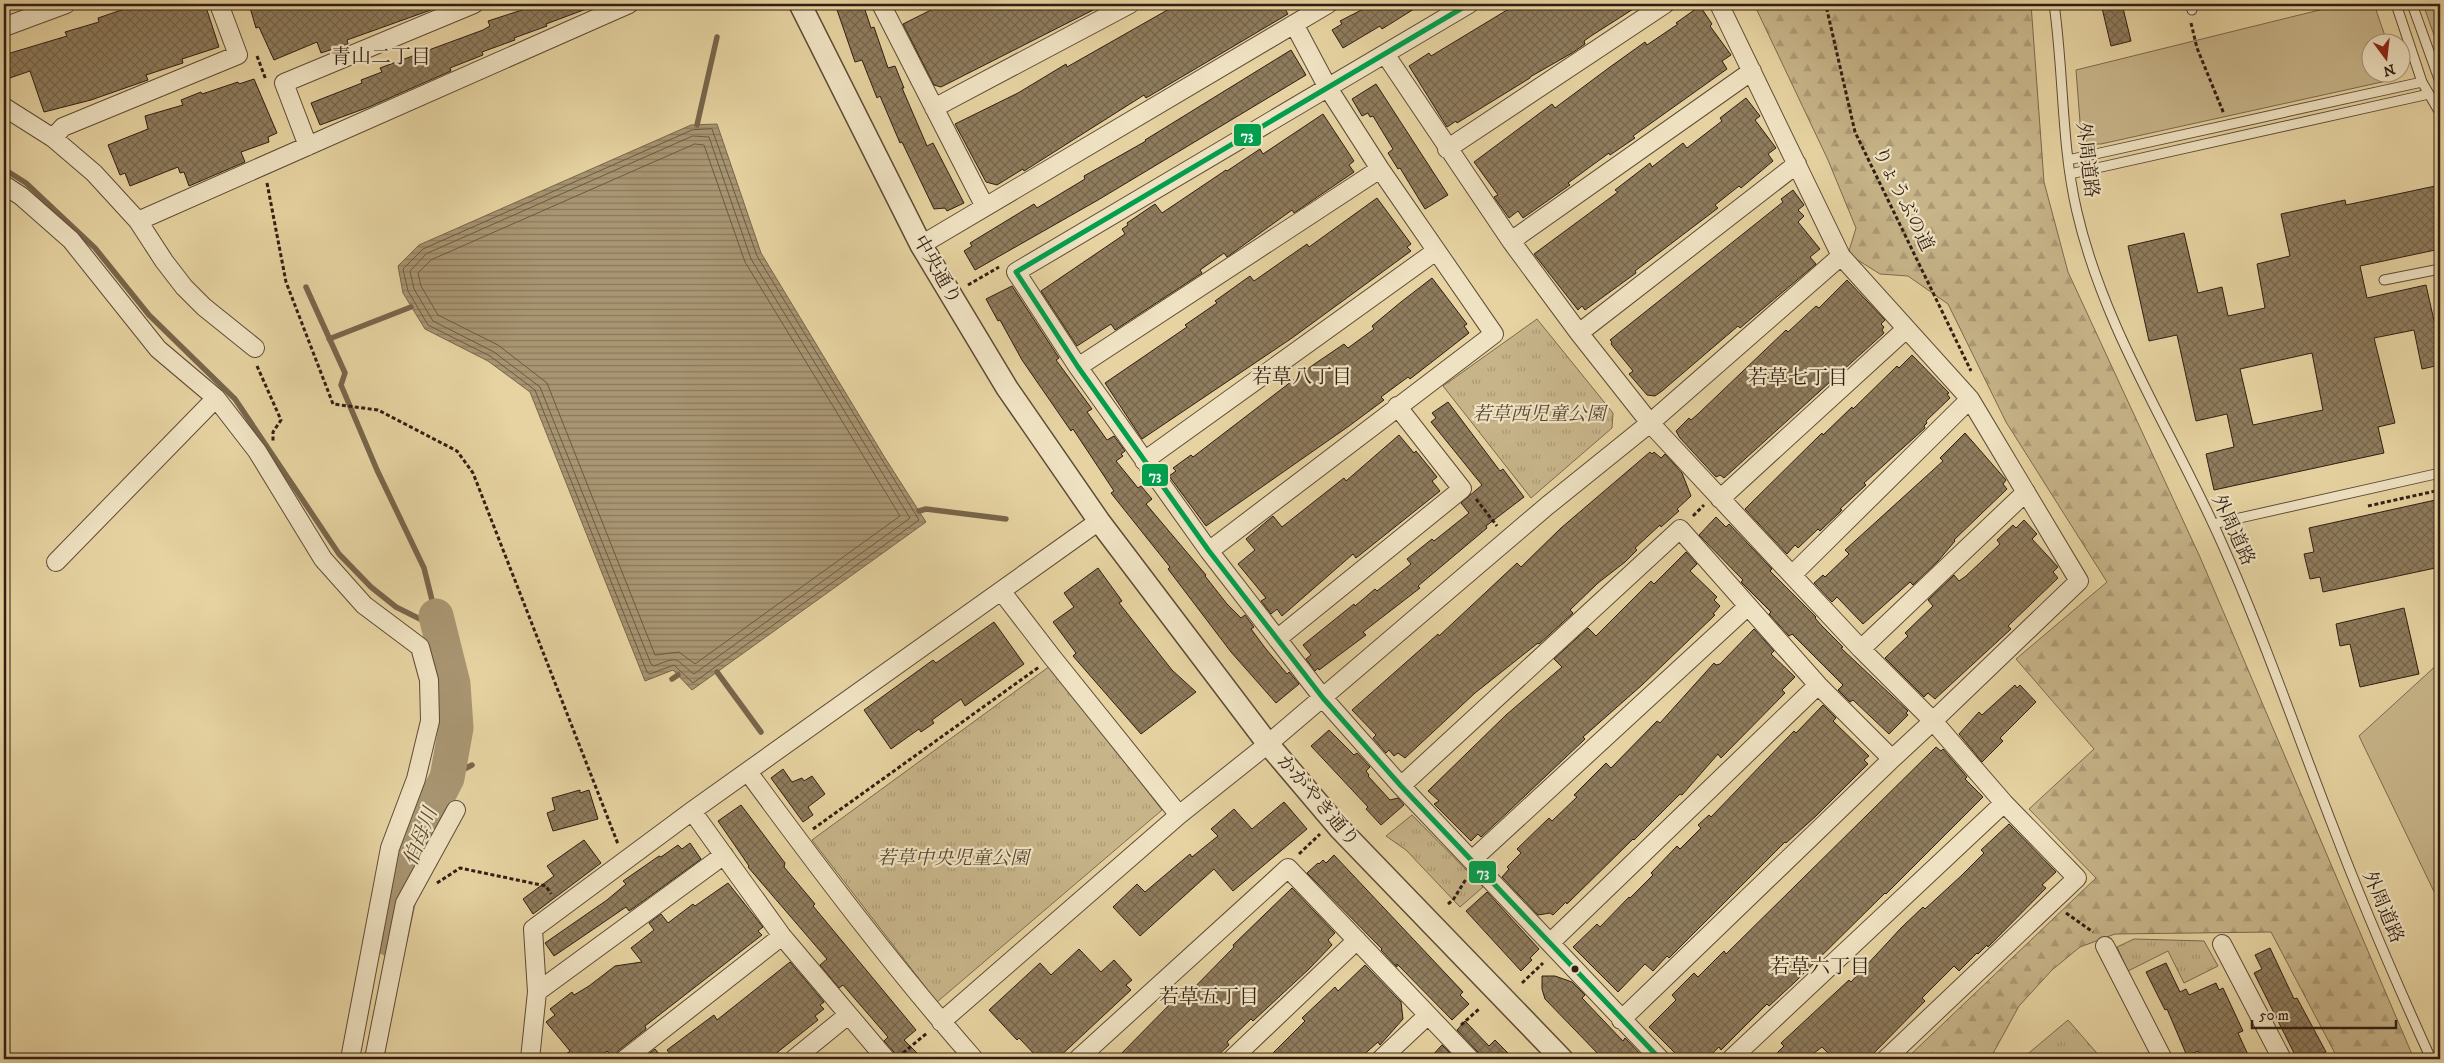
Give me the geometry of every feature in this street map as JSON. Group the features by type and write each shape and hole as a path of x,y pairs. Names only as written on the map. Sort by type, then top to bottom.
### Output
{"street":[{"path":"4,27 66,4"},
{"path":"53,138 63,127 238,55 219,4"},
{"path":"308,146 284,83 474,4"},
{"path":"138,221 629,4"},
{"name":"中央通り","path":"800,4 921,245 1007,388 1099,520"},
{"path":"934,108 1130,4"},
{"path":"921,245 1328,4"},
{"path":"1469,4 1016,272 1078,367 1144,461 1209,551 1323,698 1401,786 1660,1059"},
{"path":"1447,149 1665,4"},
{"path":"1621,1020 2079,581 1970,399 1841,256 1719,4"},
{"path":"885,5 934,108 985,207"},
{"path":"1209,551 1494,334 1380,169 1328,88 1294,24"},
{"path":"1385,54 1447,149 1511,241 1579,333 1650,423 1861,649 1933,721 2004,803 2076,878 1886,1059"},
{"path":"1511,241 1752,71"},
{"path":"4,107 53,138 94,173 138,221 164,261 184,287 204,307 254,348"},
{"path":"1579,333 1797,164"},
{"path":"1078,367 1380,169"},
{"path":"4,185 21,196 71,240 158,348 216,398 257,451 323,559 364,605 420,647 429,680 430,721 416,779 390,848 350,1059"},
{"path":"1144,461 1436,251"},
{"path":"935,1026 1179,815 1268,744 1548,506 1650,423 1841,256"},
{"path":"1718,497 1906,329"},
{"path":"56,562 216,398"},
{"path":"1793,574 1970,399"},
{"path":"1277,639 1462,489 1397,406"},
{"path":"1861,649 2026,492"},
{"path":"530,1059 537,992 533,929 692,811 1002,592 1099,520"},
{"name":"かがやき通り","path":"1099,520 1268,744 1340,829 1562,1059"},
{"path":"1401,786 1680,529 1818,686 1892,759"},
{"path":"1002,592 1052,658 1179,815"},
{"path":"1475,863 1747,607"},
{"path":"1553,947 1818,686"},
{"path":"748,772 935,1026 974,1059"},
{"path":"1731,1059 2004,803"},
{"path":"374,1059 405,903 456,810"},
{"path":"692,811 782,936 848,1016 894,1056"},
{"path":"537,992 724,856"},
{"path":"1078,1059 1288,868 1470,1059"},
{"path":"625,1059 782,936"},
{"path":"1232,1059 1357,940"},
{"path":"2222,944 2282,1059"},
{"path":"2104,946 2163,1059"},
{"path":"794,1059 848,1016"},
{"path":"1382,1059 1427,1016"}],"lane":[{"name":"外周道路","path":"2054,4 2070,174 2092,265 2108,307 2213,524 2249,606 2362,901 2431,1059"},
{"path":"2396,4 2422,82 2440,114"},
{"path":"2412,4 2440,82"},
{"path":"2068,160 2422,82"},
{"path":"2070,174 2429,94"},
{"path":"2384,280 2440,268"},
{"path":"2213,524 2440,473"}],"path":[{"name":"りょうぶの道","path":"1821,4 1827,10 1855,132 1976,383 1970,399"},
{"path":"2192,7 2187,11 2197,48 2228,124"},
{"path":"264,166 286,282 333,404 378,410 457,451 473,473 624,861"},
{"path":"967,286 1006,262"},
{"path":"254,348 258,371 281,420 273,432 274,442 257,451"},
{"path":"1462,489 1470,492 1499,529"},
{"path":"1680,529 1718,497"},
{"path":"798,840 1052,658"},
{"path":"1288,868 1294,858 1324,830"},
{"path":"1448,904 1453,900 1475,863"},
{"path":"405,903 460,868 546,886 560,908"},
{"path":"2047,906 2072,917 2100,936 2104,946"},
{"path":"1522,983 1553,947"},
{"path":"894,1056 935,1026"}],"green space":[{"path":"1754,4 2031,4 2044,182 2068,272 2200,557 2414,1059 2338,1059 2271,932 2115,934 2080,947 2052,970 2019,1006 1990,1059 1906,1059 2096,878 2029,809 2094,749 2016,659 2107,582 2006,422 1948,304 1908,276 1880,274 1848,254 1856,228 1828,160"},
{"path":"2344,4 2374,4 2384,32 2362,32 2362,82 2382,82 2101,144 2089,144 2081,135 2076,70"},
{"path":"2423,4 2440,4 2440,52"},
{"name":"若草西児童公園","path":"1537,319 1613,413 1612,428 1531,498 1443,386"},
{"path":"2440,662 2440,904 2359,736"},
{"name":"若草中央児童公園","path":"1050,666 1162,810 937,1002 812,840"},
{"path":"1412,815 1483,887 1460,907 1406,850 1386,836"},
{"path":"2134,939 2204,941 2218,966 2184,983 2168,951 2128,971 2117,947"},
{"path":"2068,1020 2102,1059 2023,1058"}],"water":[{"path":"717,124 761,253 926,522 692,690 673,670 645,681 530,392 488,361 425,329 403,293 398,266 419,245 691,125"}],"building":[{"path":"139,4 205,4 219,47 182,59 183,63 146,75 148,80 91,100 44,112 30,71 4,80 4,56 7,54 67,36 65,32 99,22 98,18"},
{"path":"249,4 441,4 442,6 347,40 348,44 321,53 317,42 274,60 259,27 256,28"},
{"path":"531,4 597,5 546,24 547,26 482,52 483,55 450,68 451,71 369,107 320,125 311,103 362,83 361,80 382,72 380,68 483,30 490,26 488,21 522,10 521,8"},
{"path":"835,4 863,4 871,28 874,27 888,68 895,66 904,88 902,88 927,146 933,143 964,203 947,211 945,208 934,209 902,142 900,143 880,96 877,98 862,60 855,62"},
{"path":"943,4 1105,4 941,87 934,85 903,24"},
{"path":"1178,4 1282,4 1288,14 1146,98 1144,95 1024,171 1023,169 997,185 986,182 955,124 1018,93 1066,64 1067,67"},
{"path":"1373,4 1422,4 1382,29 1380,26 1343,48 1332,30 1342,24 1340,21"},
{"path":"1517,4 1641,4 1591,36 1584,41 1585,44 1572,53 1457,123 1456,121 1447,127 1409,66 1429,53 1431,56"},
{"path":"2122,4 2131,41 2111,46 2102,8"},
{"path":"1700,6 1712,24 1710,26 1731,55 1722,61 1727,69 1633,136 1635,138 1610,155 1609,153 1568,183 1570,185 1523,218 1518,211 1509,218 1494,197 1498,195 1474,162 1552,104 1555,108 1645,42 1647,45"},
{"path":"1291,50 1306,75 1098,200 975,270 964,251 972,246 970,243 1034,204 1037,208 1085,179 1084,176 1146,141"},
{"path":"254,79 277,133 268,137 269,142 241,152 245,162 189,186 184,172 180,173 178,167 130,186 125,173 120,175 108,145 148,129 145,116 183,105 181,100 201,92 202,94 238,82 239,84"},
{"path":"1376,84 1448,195 1425,209 1400,168 1398,169 1388,153 1393,149 1373,116 1370,117 1368,113 1362,116 1352,99"},
{"path":"1746,98 1760,116 1755,120 1776,148 1768,154 1773,161 1741,188 1739,186 1715,205 1718,208 1635,271 1636,273 1585,310 1582,306 1578,310 1534,254 1618,192 1615,190 1650,163 1652,167 1683,143 1687,148 1722,121 1720,118"},
{"path":"1323,114 1354,161 1349,165 1354,172 1294,213 1292,210 1227,257 1224,253 1200,270 1202,273 1115,330 1111,324 1077,346 1041,291 1125,234 1122,229 1128,225 1127,223 1155,204 1162,213 1260,149 1263,154"},
{"path":"2440,185 2440,249 2360,266 2367,298 2426,285 2435,325 2440,324 2440,365 2422,369 2414,330 2374,338 2395,423 2378,427 2384,453 2214,490 2206,454 2234,447 2227,414 2196,421 2177,335 2149,341 2128,246 2184,233 2198,293 2222,287 2228,316 2265,308 2257,264 2290,256 2281,214 2345,200 2346,205","holes":["2312,353 2323,410 2253,425 2240,369"]},
{"path":"1793,190 1804,205 1798,210 1804,216 1798,222 1820,249 1810,257 1816,264 1740,328 1738,326 1662,391 1655,396 1647,395 1629,374 1633,371 1611,344 1610,340 1783,202 1781,199"},
{"path":"1377,198 1411,244 1407,247 1411,251 1292,338 1142,439 1105,383 1187,327 1185,325 1217,303 1215,301 1250,276 1254,281 1307,244 1309,247"},
{"path":"1432,278 1467,324 1464,326 1469,333 1410,379 1408,377 1381,397 1384,400 1349,426 1206,526 1169,476 1176,471 1173,468 1191,455 1193,457 1313,365 1344,344 1348,348 1374,329 1372,326"},
{"path":"1847,280 1885,320 1881,324 1884,327 1882,330 1884,333 1724,478 1720,475 1716,477 1680,438 1676,431 1689,418 1691,420 1698,414 1786,330 1788,332 1816,306 1819,308"},
{"path":"1012,286 1059,358 1056,360 1092,409 1087,412 1107,440 1114,436 1125,451 1121,454 1123,456 1116,461 1138,488 1141,486 1152,499 1146,504 1206,575 1227,604 1241,618 1245,615 1254,627 1251,629 1266,649 1287,674 1289,672 1299,684 1276,703 1231,652 1168,569 1170,567 1111,493 1114,491 1073,429 1071,431 1022,360 986,299"},
{"path":"1912,355 1949,393 1947,394 1950,398 1926,421 1925,428 1864,483 1866,485 1840,509 1842,510 1820,531 1818,529 1798,548 1795,545 1787,554 1745,509 1822,433 1823,435 1897,366 1899,368"},
{"path":"1448,402 1500,471 1503,469 1524,497 1486,526 1487,528 1418,586 1420,588 1363,632 1366,635 1315,671 1306,659 1311,655 1303,645 1354,604 1355,606 1375,589 1377,591 1411,564 1407,559 1432,539 1434,541 1469,513 1461,503 1482,485 1431,422 1436,418 1432,413"},
{"path":"1965,433 2006,480 2003,484 2007,489 1954,540 1938,561 1913,585 1910,582 1863,624 1837,597 1832,602 1814,583 1823,575 1825,577 1849,554 1845,550 1943,461 1940,458"},
{"path":"1399,435 1414,453 1416,451 1437,477 1432,481 1440,491 1356,558 1353,554 1282,616 1277,609 1271,614 1261,601 1266,598 1238,564 1255,550 1246,539 1273,516 1282,527 1344,478 1346,481"},
{"path":"1650,452 1652,454 1654,452 1661,458 1665,454 1682,473 1691,496 1677,509 1679,511 1661,527 1660,525 1635,548 1637,550 1625,562 1598,583 1570,610 1573,613 1539,644 1475,693 1405,758 1398,753 1394,756 1389,750 1386,753 1373,738 1376,735 1352,710 1438,634 1439,636 1517,563 1521,567 1561,528"},
{"path":"2440,499 2440,567 2323,592 2320,577 2310,579 2304,554 2314,552 2309,528"},
{"path":"1716,517 1726,527 1729,524 1772,569 1770,571 1843,647 1841,648 1908,711 1906,713 1908,715 1889,734 1853,700 1850,702 1838,690 1843,685 1792,634 1789,636 1769,614 1771,612 1741,582 1743,580 1699,535"},
{"path":"2024,520 2037,534 2032,539 2058,567 2053,572 2058,578 2008,626 2011,629 1935,699 1928,693 1924,697 1885,658 1908,636 1905,633 1933,606 1928,600 1954,575 1959,581 1966,576 2000,544 1997,540 2013,525 2016,528"},
{"path":"1686,552 1697,564 1690,571 1717,597 1714,600 1720,606 1713,614 1715,615 1642,685 1583,737 1585,739 1481,837 1478,834 1471,841 1434,804 1439,801 1428,791 1506,715 1562,667 1554,659 1588,628 1596,636 1651,581 1654,584"},
{"path":"1098,568 1122,601 1119,603 1172,670 1196,692 1141,734 1073,656 1076,653 1053,622 1074,607 1064,593"},
{"path":"2404,608 2419,674 2360,687 2350,644 2340,646 2336,624"},
{"path":"994,622 1024,664 965,706 961,699 932,720 934,723 921,732 919,729 891,749 864,710 933,660 936,663"},
{"path":"1754,629 1774,651 1771,654 1795,677 1782,690 1785,693 1721,758 1718,754 1682,795 1680,794 1567,904 1566,902 1553,915 1550,913 1538,915 1502,877 1509,869 1507,867 1521,853 1517,849 1549,818 1552,821 1577,797 1574,795 1606,763 1611,768 1657,721 1660,723 1714,663 1716,665 1720,664"},
{"path":"2015,685 2017,688 2020,685 2036,702 2000,738 2003,741 1982,762 1959,734 1979,712 1982,715"},
{"path":"1823,705 1836,718 1833,721 1869,756 1864,760 1868,764 1816,816 1785,842 1669,958 1667,956 1653,971 1645,964 1618,992 1573,947 1597,924 1600,927 1630,898 1653,875 1651,873 1677,846 1680,849 1701,828 1698,825 1709,815 1711,817 1794,731 1796,733"},
{"path":"1329,730 1354,755 1357,753 1370,767 1366,771 1368,776 1390,800 1398,798 1404,805 1381,825 1366,809 1368,807 1311,746"},
{"path":"1936,747 1941,751 1943,749 1967,777 1965,779 1983,797 1795,982 1769,1006 1767,1004 1721,1050 1719,1047 1706,1059 1681,1059 1649,1027 1676,1000 1672,995 1694,973 1698,977 1724,951 1726,954"},
{"path":"783,769 792,782 802,778 804,781 812,776 825,794 808,807 813,815 803,822 771,778"},
{"path":"580,790 580,793 589,790 598,819 553,831 547,813 555,810 552,798"},
{"path":"1284,802 1307,829 1233,891 1214,869 1140,936 1113,907 1137,884 1145,892 1190,854 1192,857 1218,836 1211,829 1234,809 1252,829"},
{"path":"741,805 785,863 784,867 815,904 813,906 916,1030 904,1040 923,1059 896,1059 894,1052 884,1041 888,1037 843,985 839,988 820,965 827,959 748,867 718,821"},
{"path":"2009,824 2056,872 2042,885 2046,888 1988,947 1987,945 1977,953 1959,971 1954,966 1922,998 1925,1001 1868,1059 1834,1059 1822,1047 1806,1059 1771,1059 1784,1046 1781,1043 1849,980 1851,982 1901,928 1923,907 1925,909 1984,853 1981,850"},
{"path":"584,840 601,863 533,914 523,899 554,876 547,866"},
{"path":"690,843 701,859 629,911 626,907 554,956 545,943 607,900 626,884 623,881 659,856 661,857 678,845 682,849"},
{"path":"1334,855 1463,992 1460,995 1469,1004 1452,1020 1397,964 1397,967 1382,949 1307,873 1323,860 1326,863"},
{"path":"728,883 763,927 758,931 762,935 645,1026 646,1029 618,1051 615,1059 607,1051 597,1059 560,1059 570,1051 546,1022 555,1015 550,1009 572,992 574,995 589,986 615,966 642,962 631,948 654,930 649,923 661,914 668,923 693,904 695,906"},
{"path":"1292,888 1335,933 1328,940 1332,945 1309,969 1253,1021 1251,1019 1227,1042 1229,1045 1214,1059 1116,1059 1183,991 1187,995 1234,947 1233,945"},
{"path":"1487,892 1539,949 1530,958 1532,960 1521,971 1466,911"},
{"path":"2270,948 2294,999 2297,998 2326,1052 2311,1059 2297,1059 2254,973 2262,969 2255,955"},
{"path":"1079,949 1101,972 1114,960 1132,980 1126,985 1131,990 1057,1059 1039,1059 1019,1038 1017,1040 989,1010 1040,963 1051,975"},
{"path":"790,962 824,1002 820,1005 824,1009 815,1016 818,1020 769,1059 674,1059 667,1050 714,1015 717,1020"},
{"path":"2166,963 2180,992 2186,989 2189,995 2216,983 2219,990 2223,988 2243,1031 2238,1033 2250,1059 2202,1059 2198,1051 2187,1056 2167,1009 2165,1010 2146,972"},
{"path":"1365,965 1401,1002 1403,1019 1380,1045 1378,1042 1359,1059 1267,1059 1305,1021 1302,1018 1335,987 1338,991"},
{"path":"1542,976 1555,976 1572,982 1585,995 1582,998 1623,1041 1625,1038 1645,1059 1603,1059 1545,999 1542,989"},
{"path":"1465,1021 1489,1046 1495,1040 1514,1059 1480,1059 1478,1052 1457,1030"},
{"path":"1442,1045 1456,1059 1429,1059"},
{"path":"655,1049 663,1059 642,1059"}],"waterway":[{"path":"697,125 717,37"},
{"path":"4,169 26,183 95,248 149,315 235,399 339,554 371,587 396,607 420,619 436,616 424,568 377,470 341,385 345,373 306,287"},
{"path":"329,339 411,307"},
{"path":"919,511 926,509 1006,519"},
{"name":"伯母川","path":"390,939 401,889 433,805 447,778 456,728 453,684 436,616"},
{"path":"717,672 761,732"},
{"path":"672,679 678,675"},
{"path":"447,778 472,765"}],"transit line":[{"name":"73","path":"1469,4 1016,272 1078,367 1209,551 1323,698 1401,786 1660,1059"}],"district":[{"name":"青山二丁目","path":"381,57"},
{"name":"若草八丁目","path":"1302,377"},
{"name":"若草七丁目","path":"1798,378"},
{"name":"若草六丁目","path":"1820,967"},
{"name":"若草五丁目","path":"1209,997"}]}
